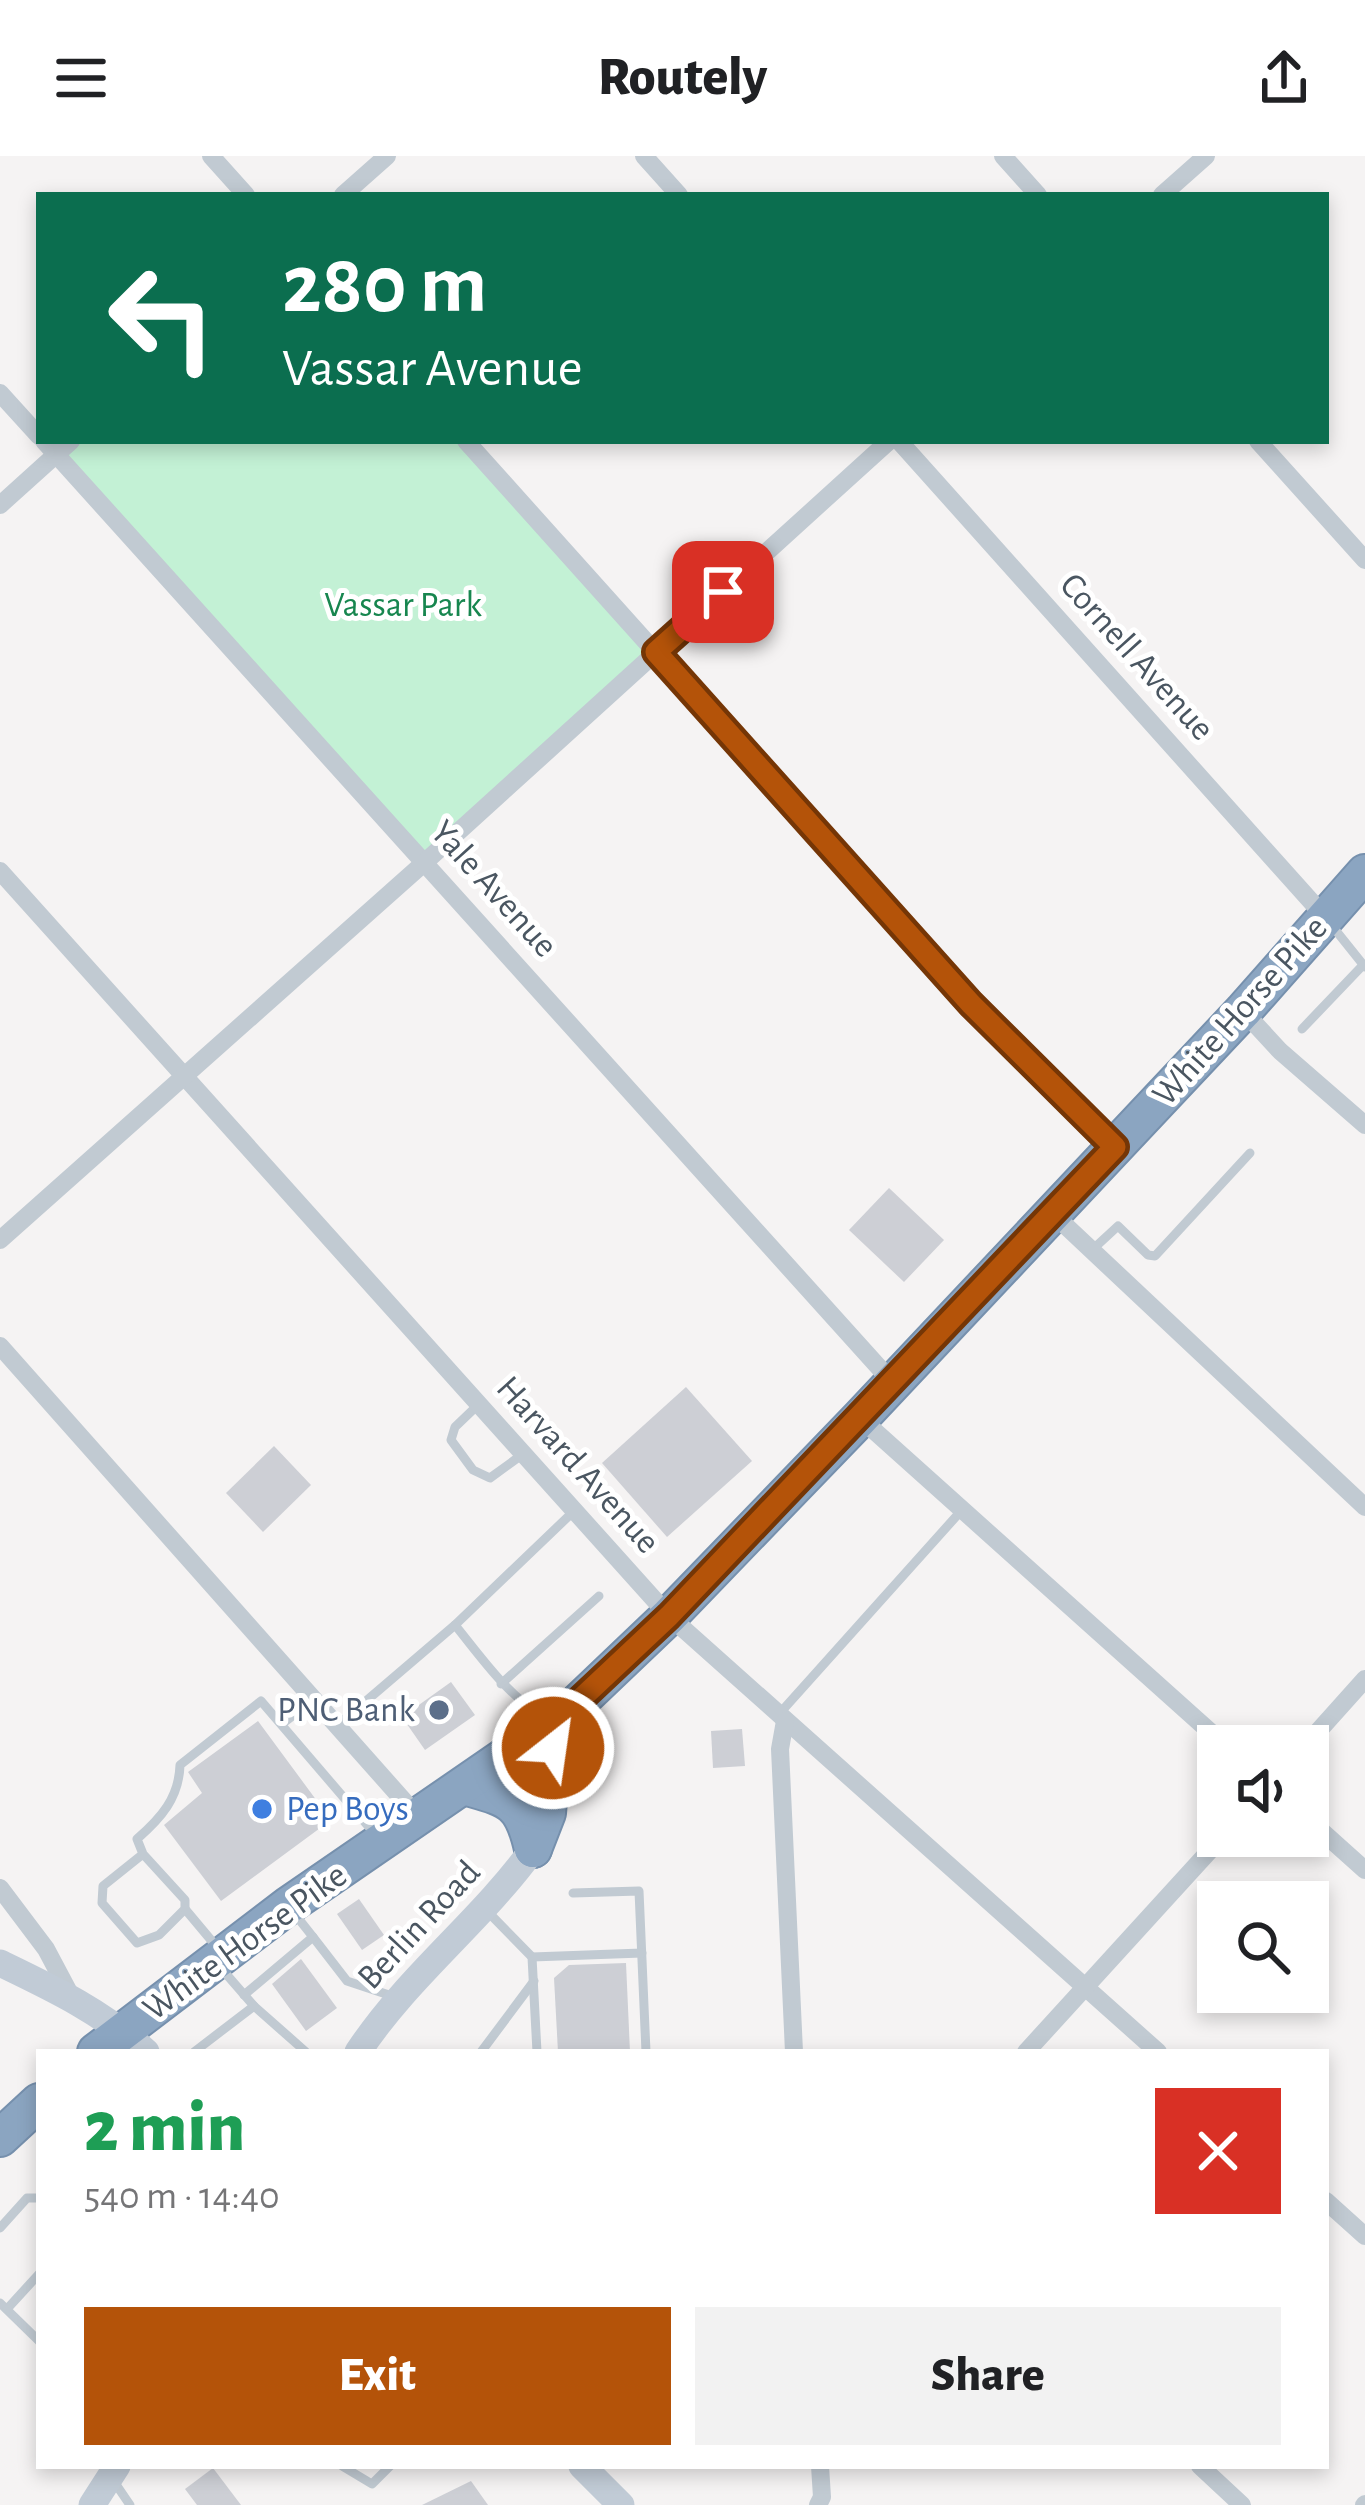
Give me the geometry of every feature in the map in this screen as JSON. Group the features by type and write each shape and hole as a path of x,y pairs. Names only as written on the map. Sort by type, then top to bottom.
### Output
{"highway":[{"name":"White Horse Pike","path":"122,2045 220,1958 289,1905 554,1724 669,1616 1244,1011 1365,873"},
{"path":"533,1849 547,1813 554,1724"},
{"path":"464,1786 512,1802 524,1817 533,1849"}],"street":[{"path":"211,156 243,192"},
{"path":"346,192 387,156"},
{"path":"644,156 676,192"},
{"path":"1003,156 1035,192"},
{"path":"1165,192 1206,156"},
{"name":"Yale Avenue","path":"0,393 36,427"},
{"path":"0,505 52,444"},
{"name":"Yale Avenue","path":"54,444 893,1383"},
{"path":"469,444 971,1004 1115,1147"},
{"path":"0,1240 887,444"},
{"name":"Cornell Avenue","path":"902,444 1326,918"},
{"path":"1261,444 1365,560"},
{"name":"Harvard Avenue","path":"0,871 669,1616 1155,2049"},
{"path":"1244,1011 1280,1051 1365,1125"},
{"path":"1051,1212 1365,1508"},
{"path":"0,1346 419,1818"},
{"path":"860,1418 1202,1725"},
{"path":"1324,1725 1365,1678"},
{"path":"782,1718 794,2049"},
{"path":"1329,1838 1365,1870"},
{"name":"Berlin Road","path":"360,2049 397,1997 507,1886 533,1849"},
{"path":"1029,2049 1203,1857"},
{"path":"0,1888 46,1949 72,1998"},
{"path":"0,1963 72,1998 122,2045"},
{"path":"1329,2204 1365,2236"},
{"path":"585,2469 621,2505"},
{"path":"820,2469 824,2502"},
{"path":"1203,2469 1243,2505"},
{"path":"92,2505 115,2472"}],"lane":[{"path":"1302,1029 1364,966 1326,918"},
{"path":"1092,1250 1118,1226 1148,1255 1156,1256 1250,1154"},
{"path":"479,1404 455,1427 451,1440 473,1470 490,1478 523,1454"},
{"path":"338,1725 455,1625 575,1511"},
{"path":"782,1718 961,1511"},
{"path":"501,1684 599,1595"},
{"path":"455,1625 501,1684 554,1724"},
{"path":"281,1724 315,1699"},
{"path":"303,2049 244,1995 185,1909 185,1900 143,1854 137,1839 170,1804 180,1765 261,1701 382,1843"},
{"path":"143,1854 103,1886 102,1903 136,1942 159,1934 185,1909"},
{"path":"573,1893 639,1891 646,2049"},
{"path":"289,1905 347,1981 397,1997"},
{"path":"484,1908 532,1957 537,2049"},
{"path":"244,1995 313,1937"},
{"path":"532,1957 642,1953"},
{"path":"483,2049 533,1981"},
{"path":"198,2049 254,2006"},
{"path":"0,2228 27,2198 36,2198"},
{"path":"36,2277 3,2306 36,2338"},
{"path":"347,2469 372,2484 387,2469"},
{"path":"115,2472 130,2505"}],"green space":[{"name":"Vassar Park","path":"69,444 469,444 656,653 425,862 56,455"}],"building":[{"path":"889,1188 944,1240 904,1282 849,1230"},
{"path":"686,1387 752,1461 667,1537 602,1463"},
{"path":"274,1446 311,1485 263,1532 226,1493"},
{"path":"451,1682 475,1715 425,1750 402,1717"},
{"path":"258,1721 331,1820 221,1901 164,1825 202,1793 188,1772"},
{"path":"742,1729 745,1766 713,1768 711,1731"},
{"path":"359,1899 384,1935 362,1950 337,1914"},
{"path":"301,1959 337,2008 306,2031 272,1984"},
{"path":"626,1963 630,2049 558,2049 554,1978 569,1965"},
{"path":"214,2469 241,2505 197,2505 185,2489"},
{"path":"471,2481 488,2505 422,2505"}],"place":[{"name":"PNC Bank","path":"439,1710"},
{"name":"Pep Boys","path":"262,1809"}],"route":[{"path":"553,1748 554,1724 669,1616 1115,1147 971,1004 656,652 723,592"}]}
